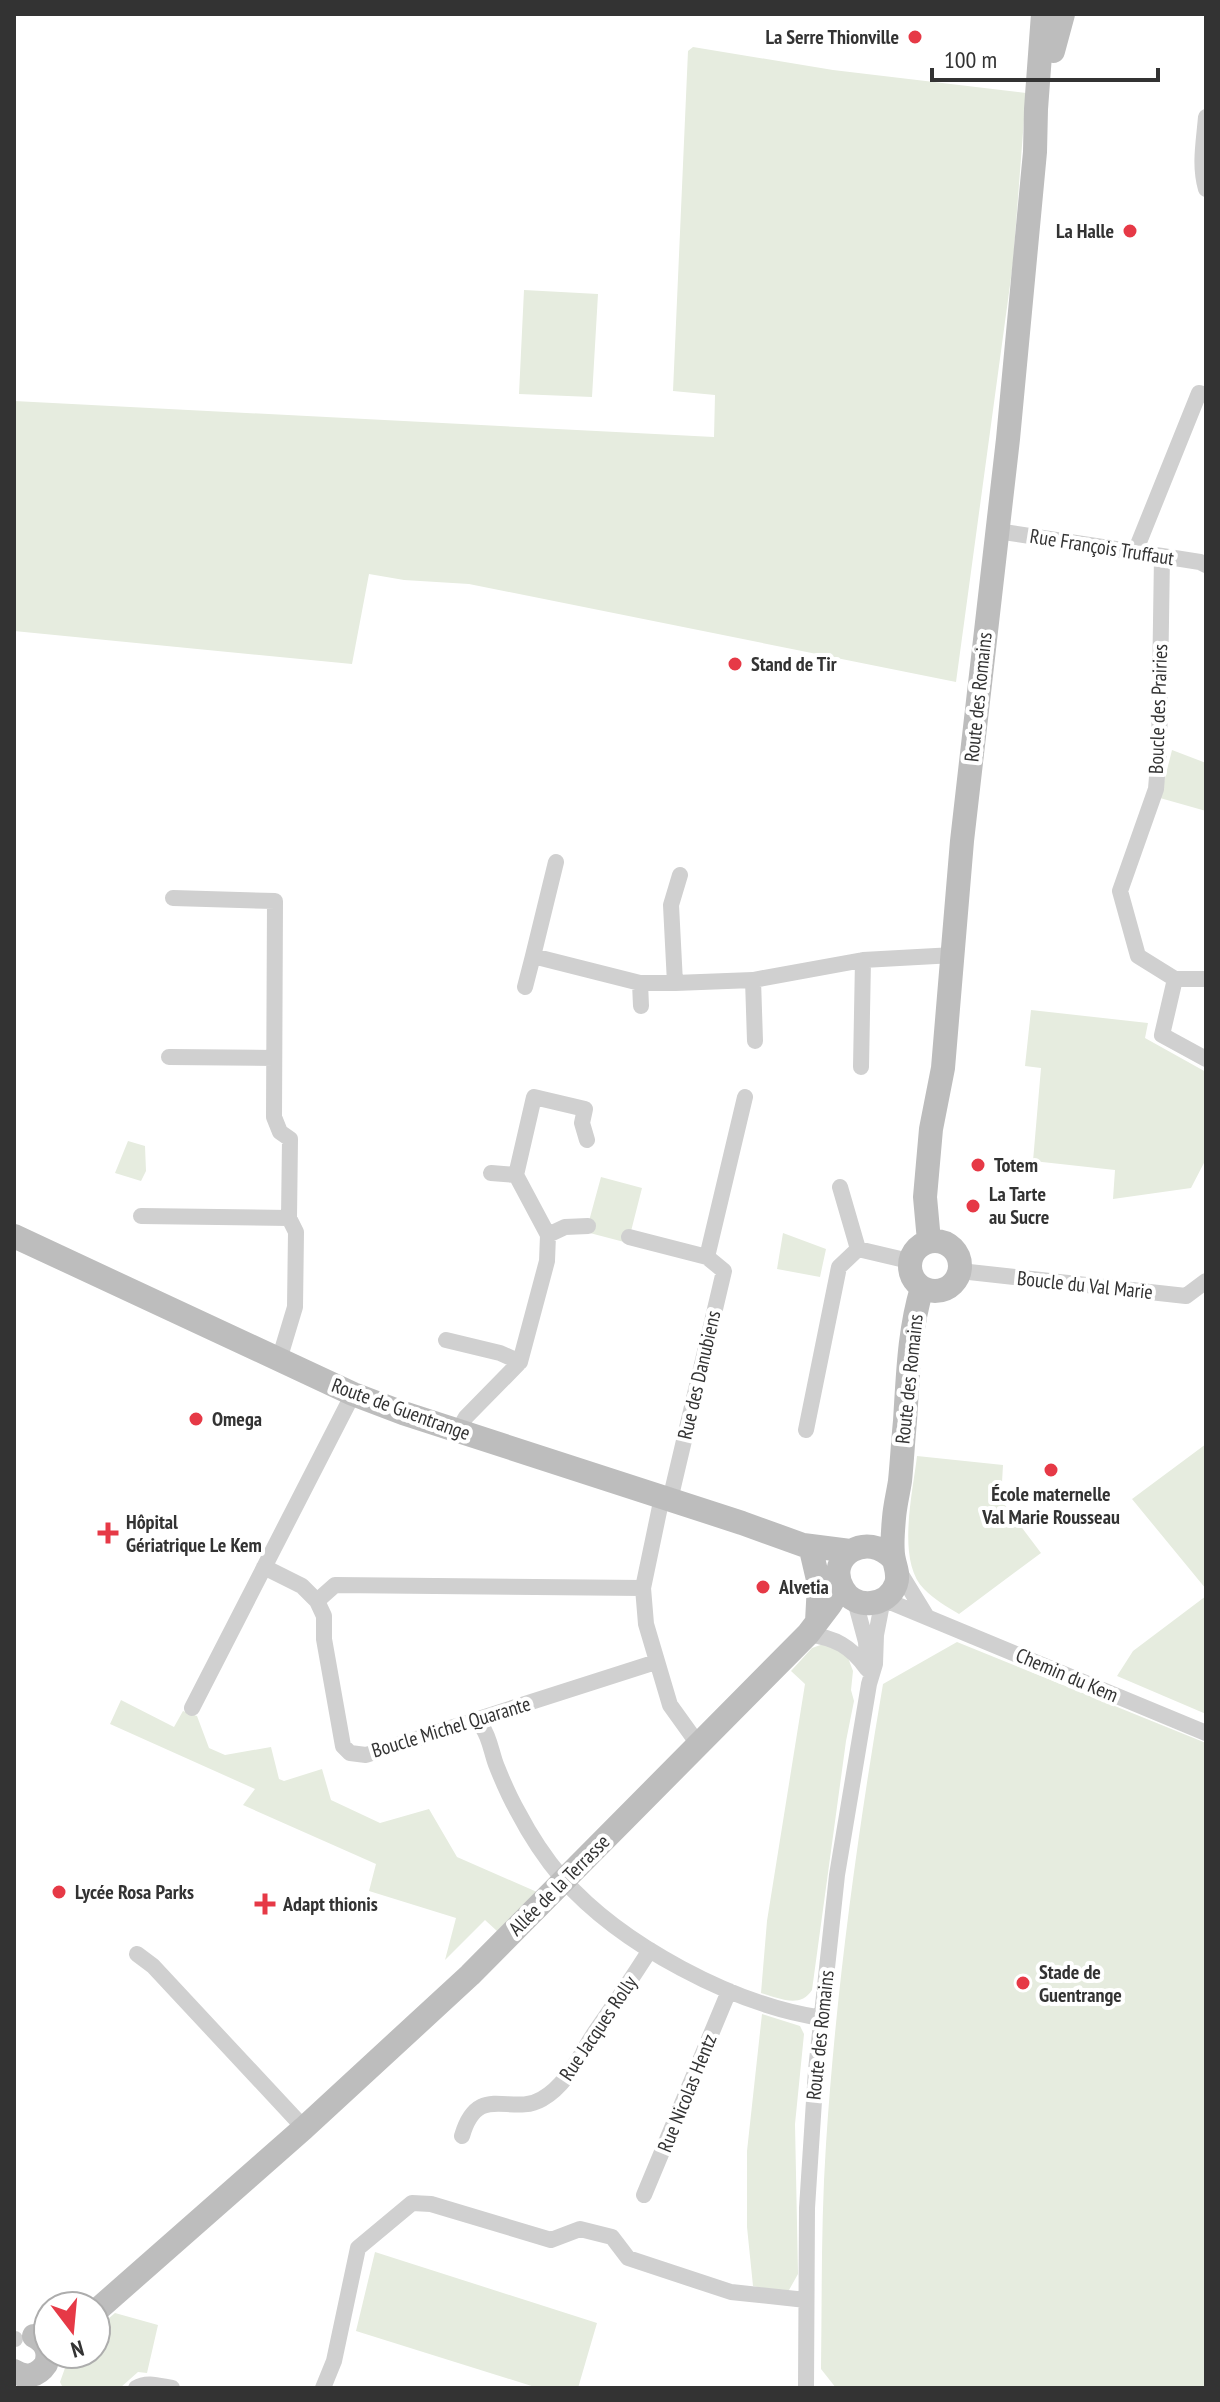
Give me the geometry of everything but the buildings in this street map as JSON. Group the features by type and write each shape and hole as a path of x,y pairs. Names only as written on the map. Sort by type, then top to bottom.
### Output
{"street":[{"name":"Route des Romains","path":"929,1241 925,1197 931,1129 943,1068 962,841 1008,439 1035,152 1043,14"},
{"name":"Route des Romains","path":"1035,152 1047,105 1053,51 1063,14"},
{"path":"1206,117 1202,176 1206,189"},
{"path":"1135,552 1199,393 1206,395"},
{"name":"Rue François Truffaut","path":"997,531 1206,565"},
{"name":"Boucle des Prairies","path":"1162,556 1156,789 1120,891 1138,956 1175,979"},
{"path":"525,987 556,862"},
{"path":"675,983 671,905 680,875"},
{"path":"173,898 275,901 274,1117 280,1132 290,1139 289,1218 296,1232 295,1307 279,1360"},
{"path":"533,956 640,983 675,983 753,980 863,960 954,955"},
{"path":"861,1067 863,960"},
{"path":"1206,979 1175,979 1162,1035 1206,1059"},
{"path":"753,980 755,1041"},
{"path":"640,983 641,1006"},
{"path":"169,1057 274,1058"},
{"path":"458,1431 466,1417 520,1362 547,1261 548,1235 516,1175 530,1092 585,1109 582,1123 587,1140"},
{"path":"629,1237 707,1257 745,1097"},
{"path":"491,1173 516,1175"},
{"path":"840,1187 858,1249"},
{"path":"141,1216 289,1218"},
{"path":"548,1235 565,1227 588,1226"},
{"name":"Route de Guentrange","path":"14,1236 353,1394 666,1498 807,1549 859,1548"},
{"path":"929,1241 942,1241 953,1247 960,1259 956,1280 945,1289 929,1291 911,1276 909,1261 916,1248 929,1241"},
{"path":"858,1249 909,1261"},
{"path":"806,1430 839,1267 858,1249"},
{"name":"Rue des Danubiens","path":"666,1498 724,1271 707,1257"},
{"name":"Boucle du Val Marie","path":"960,1271 1186,1296 1206,1281"},
{"name":"Route des Romains","path":"868,1676 875,1664 876,1635 883,1599 896,1582 894,1518 900,1481 913,1318 922,1288"},
{"path":"446,1340 500,1353 520,1362"},
{"path":"192,1708 353,1394"},
{"path":"666,1498 643,1588 646,1624 670,1705 698,1744"},
{"path":"883,1599 868,1604 845,1589 841,1564 894,1518"},
{"path":"859,1548 887,1552 927,1617"},
{"path":"807,1549 819,1584 812,1629 836,1640 855,1654 868,1676"},
{"name":"Route de Guentrange","path":"807,1549 845,1589"},
{"path":"264,1567 302,1586 317,1601 335,1585 643,1588"},
{"name":"Route des Romains","path":"806,2388 810,2144 837,1875 868,1676 866,1642 845,1589"},
{"name":"Allée de la Terrasse","path":"112,2297 304,2128 470,1975 812,1629 845,1589"},
{"name":"Chemin du Kem","path":"883,1599 1206,1733"},
{"name":"Boucle Michel Quarante","path":"317,1601 324,1616 324,1639 338,1727 343,1746 350,1753 366,1755 656,1662"},
{"path":"472,1720 483,1728 517,1811 544,1856 564,1880 601,1914 650,1950 729,1991 803,2015 822,2018"},
{"name":"Rue Jacques Rolly","path":"462,2136 466,2123 478,2109 495,2103 533,2103 559,2086 650,1950"},
{"path":"137,1954 153,1966 304,2128"},
{"name":"Rue Nicolas Hentz","path":"644,2195 729,1991"},
{"path":"323,2388 334,2361 358,2248 412,2203 431,2204 551,2240 580,2229 612,2237 628,2258 731,2292 806,2300"},
{"path":"136,2388 154,2384 172,2388"}],"shaded area":[{"path":"693,47 833,70 1026,93 1013,263 956,682 469,584 404,580 369,574 352,664 14,631 14,401 714,437 715,395 673,391 688,51"},
{"path":"524,290 598,294 592,397 519,394"},
{"path":"1172,750 1206,763 1206,811 1160,798"},
{"path":"1031,1010 1148,1023 1145,1038 1206,1072 1206,1159 1191,1188 1113,1199 1115,1170 1033,1161 1041,1068 1025,1066"},
{"path":"128,1141 145,1146 146,1171 141,1181 115,1173"},
{"path":"601,1177 642,1188 628,1243 586,1232"},
{"path":"783,1233 826,1249 820,1277 777,1269"},
{"path":"1206,1444 1206,1589 1132,1499"},
{"path":"917,1456 1003,1465 1001,1500 1041,1553 959,1614 924,1589 915,1577 908,1544 908,1526"},
{"path":"1206,1596 1206,1714 1117,1676 1133,1651"},
{"path":"829,1642 847,1655 853,1671 851,1690 854,1701 812,1990 795,2001 761,1993 767,1921 805,1684 791,1671 812,1648"},
{"name":"Stade de Guentrange","path":"957,1642 1206,1743 1206,2388 836,2388 821,2369 824,2172 835,2029 856,1856 883,1684"},
{"path":"121,1700 174,1727 183,1711 197,1716 209,1748 225,1755 271,1747 279,1779 284,1781 322,1769 331,1800 380,1823 429,1809 457,1857 537,1892 497,1931 485,1920 445,1960 456,1918 369,1891 376,1864 243,1805 255,1789 110,1724"},
{"path":"762,2014 800,2026 804,2034 795,2124 798,2274 789,2290 777,2291 753,2286 747,2227 747,2151"},
{"path":"375,2252 597,2323 578,2388 538,2388 356,2331"},
{"path":"115,2313 158,2325 147,2373 138,2372 120,2388 63,2388 60,2382 64,2370 112,2370 112,2316"}],"place":[{"name":"La Serre Thionville","path":"915,37"},
{"name":"La Halle","path":"1130,231"},
{"name":"Stand de Tir","path":"735,664"},
{"name":"Totem","path":"978,1165"},
{"name":"La Tarte au Sucre","path":"973,1206"},
{"name":"Omega","path":"196,1419"},
{"name":"École maternelle Val Marie Rousseau","path":"1051,1470"},
{"name":"Hôpital Gériatrique Le Kem","path":"108,1533"},
{"name":"Alvetia","path":"763,1587"},
{"name":"Lycée Rosa Parks","path":"59,1892"},
{"name":"Adapt thionis","path":"265,1904"},
{"name":"Stade de Guentrange","path":"1023,1983"}]}
